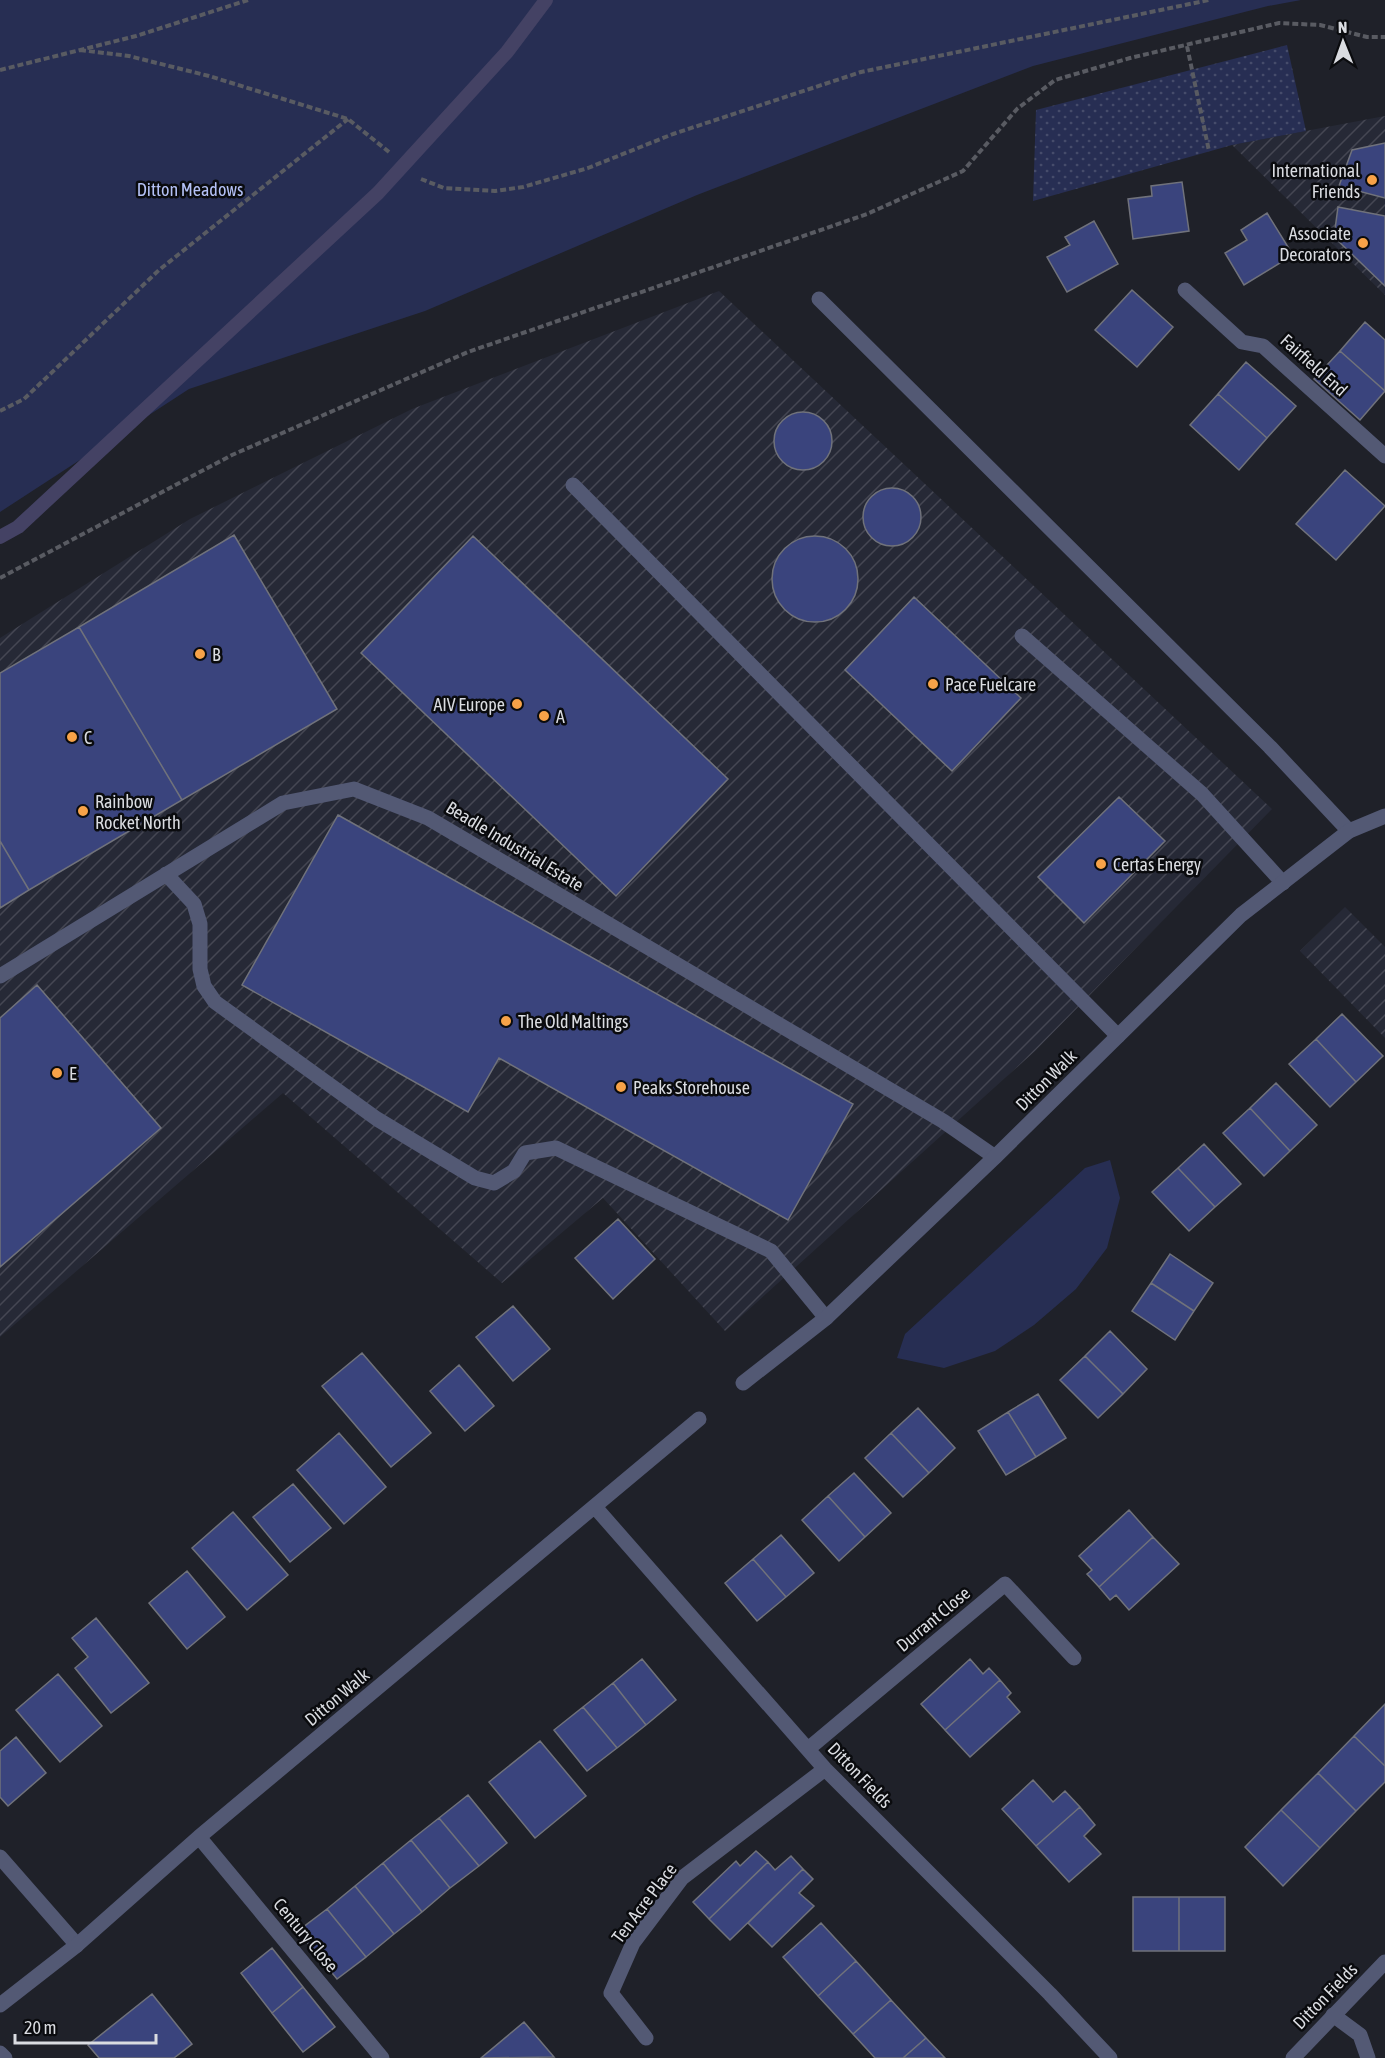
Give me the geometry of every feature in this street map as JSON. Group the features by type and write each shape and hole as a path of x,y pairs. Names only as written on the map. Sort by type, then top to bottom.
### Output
{"street":[{"name":"Fairfield End","path":"1185,290 1242,342 1263,346 1385,456"},
{"path":"819,299 1270,747 1349,831"},
{"path":"573,485 1118,1036"},
{"path":"1022,636 1202,794 1283,883"},
{"name":"Beadle Industrial Estate","path":"0,976 283,803 354,789 428,818 943,1121 995,1157"},
{"name":"Ditton Walk","path":"743,1383 826,1318 995,1157 1241,915 1349,831 1385,816"},
{"path":"166,874 194,904 200,924 200,969 204,986 215,1002 376,1119 475,1178 494,1183 514,1171 525,1153 556,1148 771,1251 826,1318"},
{"name":"Ditton Walk","path":"0,2005 77,1945 199,1837 596,1508 699,1419"},
{"name":"Ditton Fields","path":"596,1508 825,1769 1050,1994 1110,2058"},
{"name":"Durrant Close","path":"808,1749 1005,1584 1074,1658"},
{"name":"Ten Acre Place","path":"646,2038 611,1994 633,1944 682,1878 825,1769"},
{"name":"Century Close","path":"199,1837 382,2058"},
{"path":"0,1857 77,1945"},
{"name":"Ditton Fields","path":"1293,2058 1385,1962"},
{"path":"1333,2015 1360,2035 1368,2058"},
{"path":"0,2053 4,2058"}],"path":[{"path":"0,70 136,36 248,0"},
{"path":"421,179 444,188 495,191 523,187 588,168 674,134 861,72 1209,0"},
{"path":"0,578 232,455 468,352 878,209 963,171 1017,109 1055,80 1280,24 1320,25 1367,37 1385,37"},
{"path":"1187,46 1209,151"},
{"path":"80,50 129,56 209,76 348,119 389,152"},
{"path":"0,411 24,399 159,270 348,119"}],"shaded area":[{"path":"1385,116 1385,295 1232,145"},
{"path":"719,291 1272,809 1035,1051 725,1331 603,1198 502,1283 283,1093 0,1337 0,638 190,519 412,409"},
{"path":"1345,907 1385,947 1385,1038 1300,951"}],"green space":[{"name":"Ditton Meadows","path":"0,0 1301,0 1268,6 1033,66 697,195 425,311 189,389 0,512"},
{"path":"1287,45 1306,131 1232,145 1033,201 1036,110"},
{"path":"1110,1160 1120,1198 1107,1248 1076,1289 1034,1325 995,1351 944,1368 897,1358 905,1334 1085,1168"}],"building":[{"path":"1385,143 1385,198 1339,186 1352,150"},
{"path":"1182,182 1189,231 1133,239 1128,199 1152,196 1151,186"},
{"path":"1338,207 1385,216 1385,286 1334,237"},
{"path":"1267,213 1293,255 1244,285 1225,253 1247,240 1241,230"},
{"path":"1094,221 1118,264 1067,292 1047,257 1070,245 1065,237"},
{"path":"1132,290 1173,327 1137,367 1095,330"},
{"path":"1365,322 1385,340 1385,391 1340,351"},
{"path":"1340,351 1385,391 1360,420 1314,379"},
{"path":"1246,362 1296,406 1267,438 1218,394"},
{"path":"1218,394 1267,438 1239,470 1190,425"},
{"path":"803,412 814,414 827,425 832,441 830,452 819,465 803,470 792,468 779,457 774,441 776,430 787,417"},
{"path":"1345,470 1385,506 1336,560 1296,524"},
{"path":"892,488 903,490 916,501 921,517 919,528 908,541 892,546 881,544 868,533 863,517 865,506 876,493"},
{"name":"B","path":"234,535 337,709 182,800 79,627"},
{"name":"A","path":"473,536 728,779 616,896 361,653"},
{"path":"815,536 839,543 851,555 858,579 851,603 839,615 815,622 791,615 779,603 772,579 779,555 791,543"},
{"name":"Pace Fuelcare","path":"914,597 1021,698 952,771 845,670"},
{"name":"C","path":"79,627 182,800 29,890 0,841 0,673"},
{"path":"1119,797 1165,841 1084,923 1038,877"},
{"name":"The Old Maltings","path":"338,815 853,1104 788,1220 499,1058 468,1112 242,985"},
{"path":"0,841 29,890 0,908"},
{"name":"E","path":"37,985 161,1128 0,1267 0,1018"},
{"path":"1342,1014 1383,1056 1356,1082 1316,1039"},
{"path":"1316,1039 1356,1082 1330,1107 1289,1064"},
{"path":"1276,1083 1317,1125 1290,1151 1250,1108"},
{"path":"1250,1108 1290,1151 1264,1176 1223,1133"},
{"path":"1204,1144 1241,1184 1215,1207 1178,1168"},
{"path":"1178,1168 1215,1207 1189,1231 1152,1192"},
{"path":"618,1219 655,1259 613,1299 575,1258"},
{"path":"1170,1254 1213,1283 1194,1311 1151,1283"},
{"path":"1151,1283 1194,1311 1175,1340 1132,1311"},
{"path":"513,1306 550,1349 513,1381 476,1337"},
{"path":"1110,1331 1147,1369 1123,1394 1085,1356"},
{"path":"362,1353 431,1433 391,1467 322,1386"},
{"path":"1085,1356 1123,1394 1098,1418 1060,1380"},
{"path":"459,1365 494,1406 465,1431 430,1391"},
{"path":"1038,1394 1066,1438 1036,1457 1008,1412"},
{"path":"918,1408 955,1448 929,1473 891,1433"},
{"path":"1008,1412 1036,1457 1006,1475 978,1431"},
{"path":"339,1433 386,1487 344,1524 297,1470"},
{"path":"891,1433 929,1473 903,1497 865,1458"},
{"path":"854,1473 891,1513 865,1537 828,1496"},
{"path":"293,1484 331,1528 290,1562 253,1517"},
{"path":"828,1496 865,1537 839,1561 802,1520"},
{"path":"1129,1510 1153,1537 1099,1587 1087,1574 1092,1570 1079,1556"},
{"path":"233,1512 288,1575 247,1610 192,1548"},
{"path":"781,1535 814,1573 786,1597 753,1559"},
{"path":"1153,1537 1179,1564 1129,1610 1116,1595 1110,1600 1099,1587"},
{"path":"753,1559 786,1597 757,1621 725,1583"},
{"path":"187,1571 225,1617 187,1649 149,1603"},
{"path":"96,1618 149,1683 111,1713 75,1668 88,1657 72,1638"},
{"path":"642,1659 676,1700 646,1725 613,1683"},
{"path":"970,1659 983,1674 989,1668 1000,1680 945,1730 921,1704"},
{"path":"58,1674 102,1726 60,1762 16,1710"},
{"path":"1000,1680 1011,1693 1007,1697 1020,1712 970,1757 945,1730"},
{"path":"613,1683 646,1725 617,1748 583,1707"},
{"path":"1385,1704 1385,1766 1354,1736"},
{"path":"583,1707 617,1748 587,1771 554,1730"},
{"path":"1354,1736 1385,1766 1385,1782 1356,1811 1318,1773"},
{"path":"16,1737 46,1773 8,1806 0,1797 0,1751"},
{"path":"540,1741 586,1796 535,1838 489,1782"},
{"path":"1318,1773 1356,1811 1320,1848 1281,1810"},
{"path":"1033,1780 1053,1802 1065,1791 1080,1807 1036,1846 1002,1809"},
{"path":"468,1795 507,1843 479,1866 439,1818"},
{"path":"1080,1807 1095,1825 1084,1836 1101,1854 1069,1882 1036,1846"},
{"path":"1281,1810 1320,1848 1283,1886 1245,1847"},
{"path":"439,1818 479,1866 450,1888 411,1840"},
{"path":"411,1840 450,1888 422,1912 383,1863"},
{"path":"756,1851 768,1862 709,1919 693,1902 736,1861 740,1866"},
{"path":"791,1856 803,1869 730,1940 709,1919 768,1862 775,1870"},
{"path":"383,1863 422,1912 394,1934 355,1886"},
{"path":"803,1869 813,1879 799,1893 814,1906 772,1947 748,1923"},
{"path":"355,1886 394,1934 366,1957 327,1909"},
{"path":"1133,1897 1179,1897 1179,1951 1133,1951"},
{"path":"1179,1897 1225,1897 1225,1951 1179,1951"},
{"path":"327,1909 366,1957 337,1979 298,1931"},
{"path":"821,1923 856,1961 818,1996 783,1957"},
{"path":"272,1948 303,1987 272,2013 241,1973"},
{"path":"856,1961 891,2000 853,2034 818,1996"},
{"path":"303,1987 335,2027 303,2052 272,2013"},
{"path":"152,1994 192,2044 174,2058 99,2058 88,2045"},
{"path":"891,2000 926,2038 903,2058 875,2058 853,2034"},
{"path":"524,2022 554,2057 481,2058"},
{"path":"926,2038 945,2058 903,2058"}],"waterway":[{"path":"0,537 18,527 378,193 507,52 546,0"}],"place":[{"name":"International Friends","path":"1372,180"},
{"name":"Associate Decorators","path":"1363,243"},
{"name":"B","path":"200,654"},
{"name":"Pace Fuelcare","path":"933,684"},
{"name":"AIV Europe","path":"517,704"},
{"name":"A","path":"544,716"},
{"name":"C","path":"72,737"},
{"name":"Rainbow Rocket North","path":"83,811"},
{"name":"Certas Energy","path":"1101,864"},
{"name":"The Old Maltings","path":"506,1021"},
{"name":"E","path":"57,1073"},
{"name":"Peaks Storehouse","path":"621,1087"}]}
